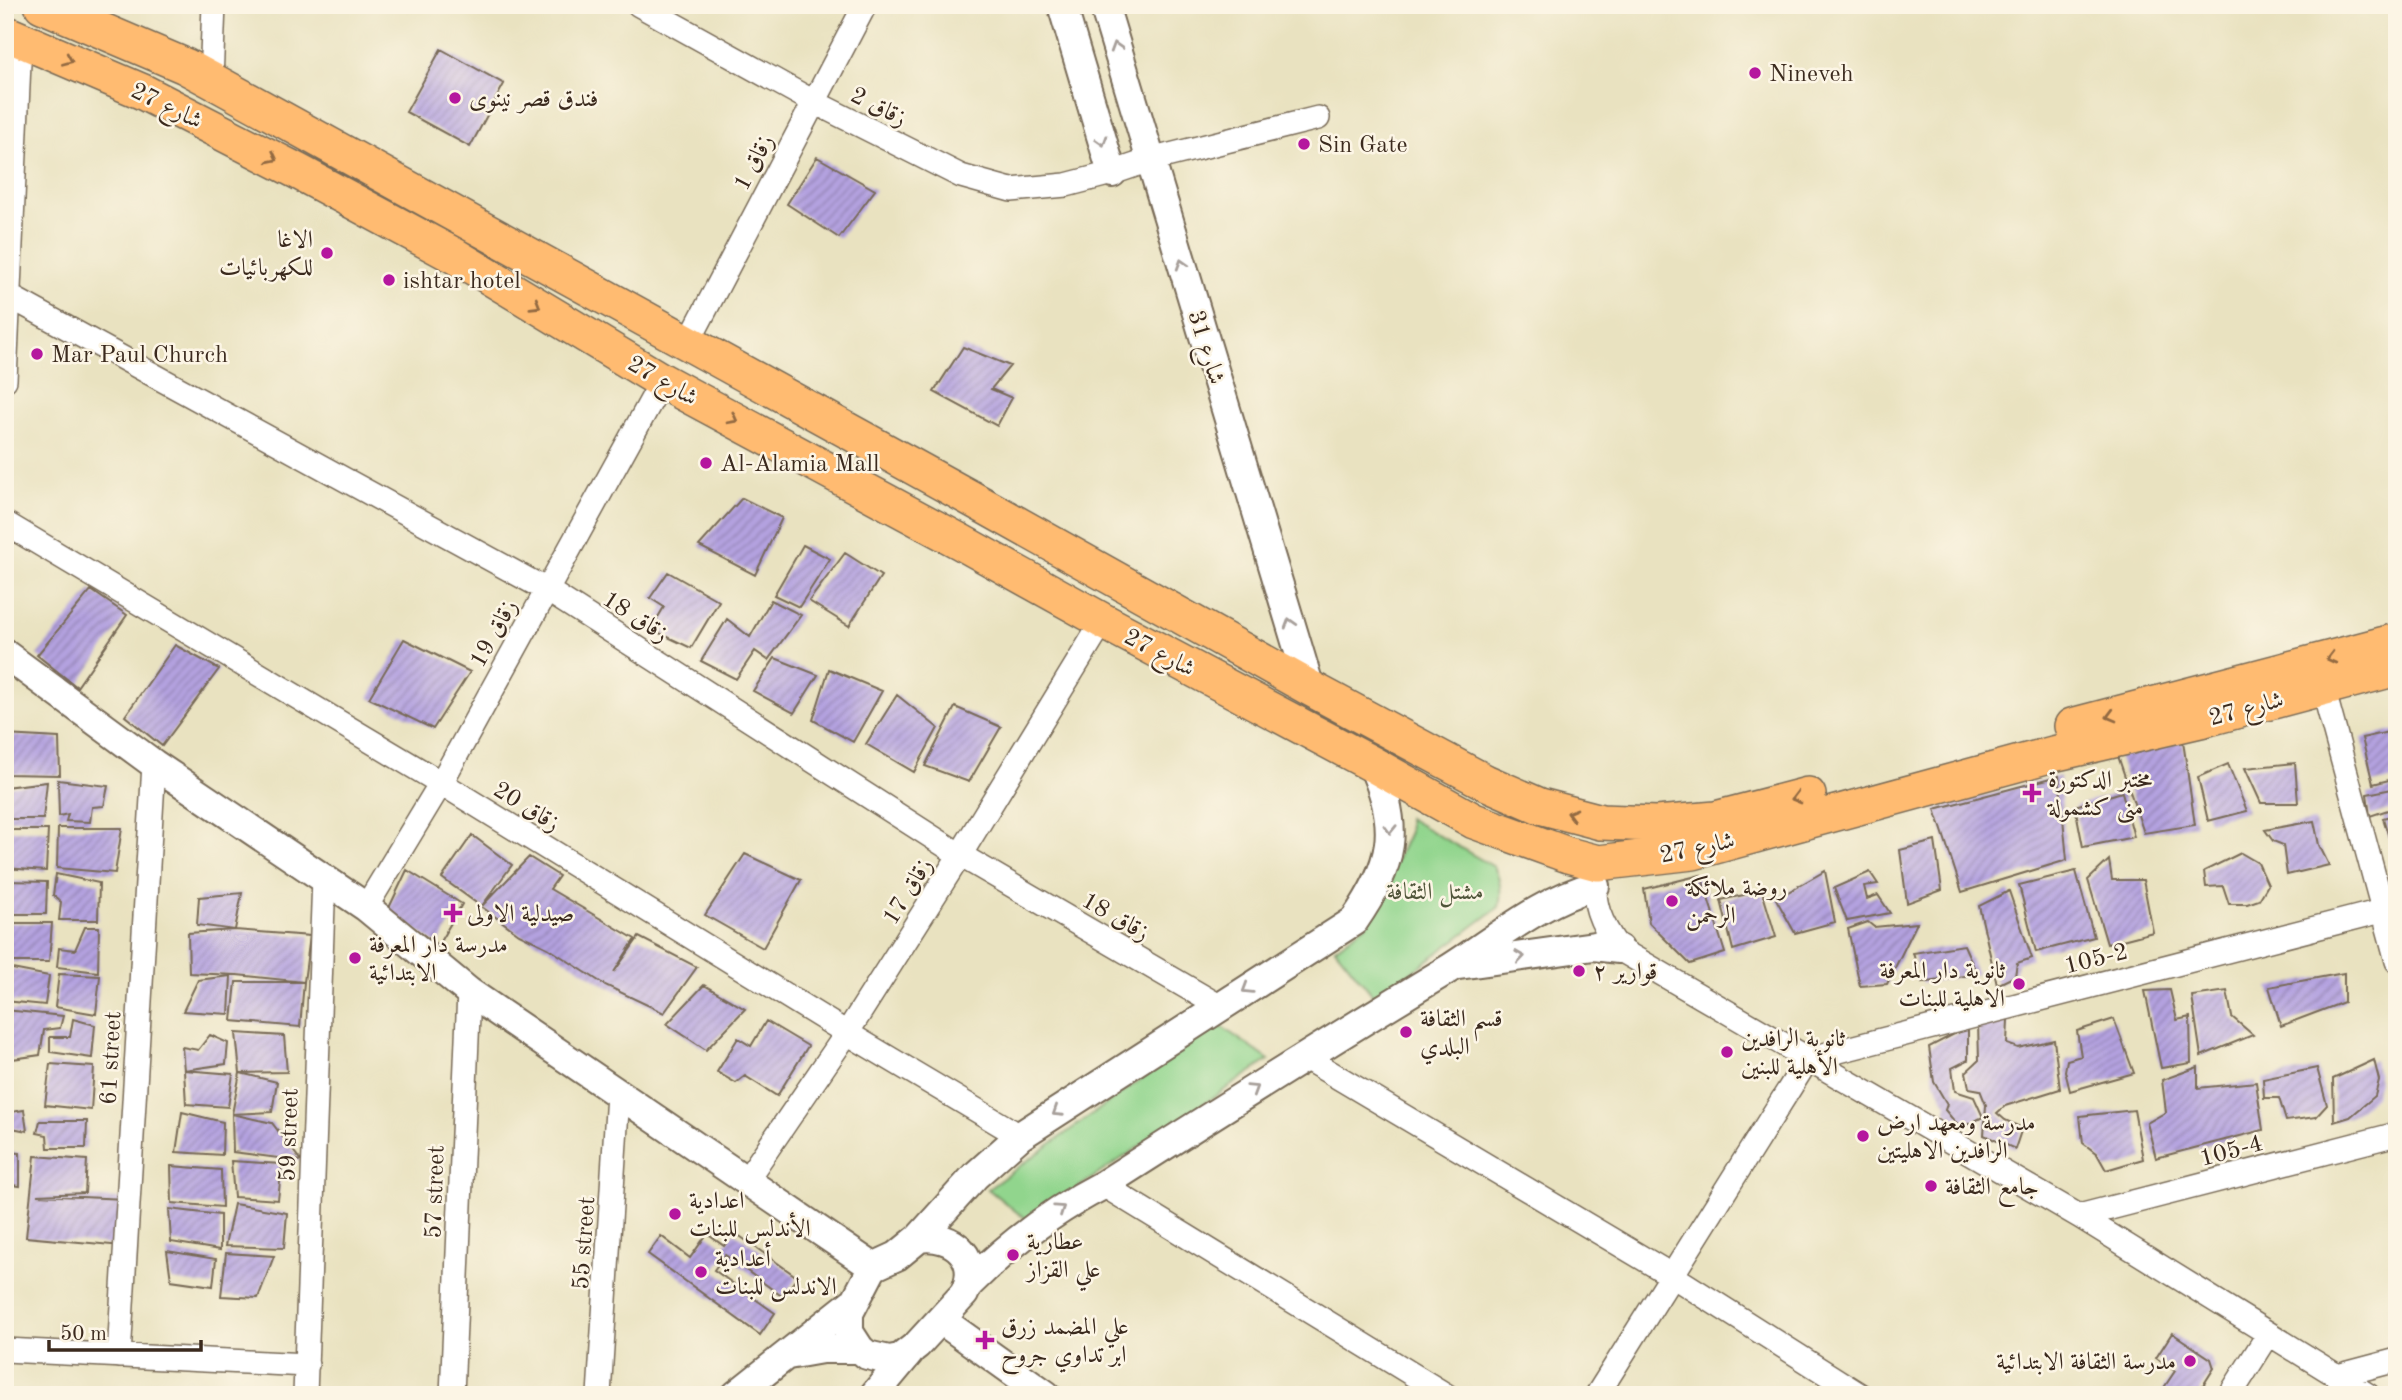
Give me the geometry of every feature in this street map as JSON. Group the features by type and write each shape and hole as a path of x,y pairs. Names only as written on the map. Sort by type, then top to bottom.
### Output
{"main road":[{"name":"شارع 27","path":"42,5 185,66 1310,688 1485,782 1540,806 1601,822 1656,824 1716,819 2397,641"},
{"name":"شارع 27","path":"13,37 143,92 297,171 455,256 662,381 1102,621 1474,821 1528,842 1596,874 1693,852 2053,754 2209,719 2397,668"},
{"path":"961,542 981,504"}],"street":[{"path":"211,80 214,5"},
{"name":"زقاق 2","path":"639,5 814,102 961,176 1011,190 1066,185 1150,160 1318,118"},
{"name":"زقاق 1","path":"688,343 865,5"},
{"path":"1062,5 1112,173"},
{"name":"شارع 31","path":"1104,5 1310,688"},
{"path":"5,380 13,37"},
{"name":"زقاق 18","path":"9,296 547,590 960,855 1219,1006"},
{"name":"زقاق 19","path":"366,907 441,783 662,381"},
{"name":"زقاق 20","path":"5,523 441,783 847,1033 1020,1136"},
{"name":"زقاق 17","path":"745,1182 847,1033 960,855 1102,621"},
{"path":"5,654 154,764 366,907 469,992 873,1267"},
{"path":"2323,688 2390,909 2397,961"},
{"name":"61 street","path":"119,1356 154,764"},
{"path":"860,1395 863,1352 849,1332 849,1313 873,1267 897,1256 919,1238 975,1176 1020,1136 1354,921 1382,876 1389,848 1390,819 1384,790 1372,764"},
{"path":"1596,874 1597,911 1619,948"},
{"path":"874,1395 964,1294 970,1283 1037,1225 1453,966 1517,923 1576,891 1596,874"},
{"name":"59 street","path":"305,1395 324,878"},
{"name":"105-2","path":"1808,1059 2390,909"},
{"path":"1453,966 1594,946 1619,948 2079,1216 2368,1395"},
{"name":"57 street","path":"452,1395 469,992"},
{"path":"1304,1057 1671,1275 1860,1395"},
{"path":"1597,1395 1808,1059"},
{"name":"55 street","path":"599,1395 618,1094"},
{"name":"105-4","path":"2079,1216 2397,1134"},
{"path":"1103,1185 1446,1395"},
{"path":"919,1238 942,1238 961,1251 967,1261 970,1283"},
{"path":"736,1395 852,1303"},
{"path":"941,1320 1046,1395"},
{"path":"2230,1395 2268,1335"},
{"path":"785,1355 822,1349 863,1352 889,1360 909,1353"},
{"path":"5,1350 307,1365"},
{"path":"2337,1376 2397,1360"}],"green space":[{"name":"مشتل الثقافة","path":"1408,818 1494,867 1501,892 1500,902 1499,907 1376,999 1335,948 1367,924 1409,832"},
{"path":"1218,1024 1269,1060 1028,1221 988,1189"}],"building":[{"name":"فندق قصر نينوى","path":"441,49 504,84 470,147 406,112"},
{"path":"817,157 875,190 839,238 787,204"},
{"path":"963,347 1010,366 991,389 1012,398 997,426 934,392"},
{"path":"742,498 782,518 755,575 699,546"},
{"path":"803,545 830,559 799,607 774,595"},
{"path":"845,553 881,576 849,626 809,601"},
{"path":"668,572 719,601 691,648 651,629 664,607 650,598"},
{"path":"91,590 127,615 77,687 37,655"},
{"path":"771,600 801,615 768,660 755,651 736,679 701,661 727,619 750,637"},
{"path":"404,639 470,672 433,729 369,698"},
{"path":"175,645 219,669 162,746 125,716"},
{"path":"775,658 818,675 794,713 753,691"},
{"path":"829,669 882,691 853,742 813,720"},
{"path":"897,695 938,728 914,772 866,744"},
{"path":"955,707 1001,727 969,782 925,766"},
{"path":"2397,730 2397,778 2373,784 2362,738"},
{"path":"5,735 59,738 60,775 5,774"},
{"path":"2183,741 2195,825 2144,833 2118,756"},
{"path":"2295,763 2298,803 2261,803 2245,768"},
{"path":"2228,764 2247,811 2208,821 2198,777"},
{"path":"2059,776 2067,860 1962,892 1935,809"},
{"path":"58,780 108,786 104,806 92,807 90,822 66,821 68,814 59,816"},
{"path":"47,782 43,819 5,819 5,787"},
{"path":"2397,788 2397,807 2370,816 2367,794"},
{"path":"2122,792 2134,837 2083,847 2075,806"},
{"path":"2397,814 2397,860 2396,860 2383,818"},
{"path":"2314,821 2319,845 2329,865 2287,875 2283,845 2273,841 2265,830"},
{"path":"58,828 122,828 115,873 57,868"},
{"path":"6,830 48,830 46,871 5,868"},
{"path":"472,835 512,865 481,907 442,878"},
{"path":"1935,841 1942,890 1907,903 1900,850"},
{"path":"2241,853 2258,863 2268,885 2259,900 2247,904 2229,904 2223,886 2206,887 2204,871"},
{"path":"745,854 801,880 763,948 705,915"},
{"path":"529,857 559,876 550,889 635,939 614,972 639,937 697,967 664,1013 605,985 548,948 519,934 481,907"},
{"path":"2109,860 2112,880 2143,880 2153,932 2107,944 2088,880"},
{"path":"407,870 462,904 438,945 388,910"},
{"path":"1825,871 1835,922 1795,933 1776,899"},
{"path":"2076,871 2094,937 2036,952 2019,885"},
{"path":"1870,872 1878,884 1864,886 1867,899 1878,895 1890,913 1847,921 1834,888"},
{"path":"56,874 99,883 98,920 59,920 61,902 53,895"},
{"path":"1701,875 1725,953 1690,964 1649,923 1644,889"},
{"path":"8,881 47,882 46,914 5,914"},
{"path":"1762,891 1776,937 1733,950 1721,900"},
{"path":"2009,891 2032,958 2017,963 2015,976 1997,985 1979,906"},
{"path":"242,893 235,930 197,925 199,897"},
{"path":"1868,922 1874,927 1917,923 1887,984 1860,986 1848,929"},
{"path":"5,923 52,923 49,962 5,962"},
{"path":"85,927 99,927 98,972 57,967 59,948 75,950"},
{"path":"235,930 310,936 304,982 189,973 188,933"},
{"path":"1964,945 1977,974 1922,983 1913,953"},
{"path":"7,968 49,976 45,1005 5,1001"},
{"path":"2344,973 2344,1002 2281,1026 2269,987"},
{"path":"59,974 100,976 96,1014 55,1007"},
{"path":"231,976 229,1014 183,1011 198,980"},
{"path":"236,982 304,982 300,1027 232,1021"},
{"path":"704,985 745,1009 706,1050 667,1024"},
{"path":"2170,990 2177,1020 2190,1017 2191,1063 2161,1068 2145,991"},
{"path":"2227,991 2232,1017 2253,1035 2201,1056 2192,996"},
{"path":"5,1010 63,1016 60,1028 44,1030 40,1055 5,1060"},
{"path":"73,1019 95,1025 92,1058 50,1052 50,1037 70,1037"},
{"path":"2008,1019 2007,1044 2018,1048 2054,1040 2060,1089 2005,1106 1997,1113 2022,1128 2015,1149 1984,1135 1986,1105 1980,1090 1969,1088 1966,1072 1979,1060 1978,1022"},
{"path":"2114,1019 2134,1073 2070,1091 2065,1071 2067,1060 2081,1056 2077,1031"},
{"path":"766,1021 808,1046 777,1096 745,1076 736,1083 717,1072 738,1038 751,1046"},
{"path":"1968,1027 1968,1060 1952,1068 1955,1091 1974,1097 1983,1117 1960,1128 1945,1110 1947,1104 1934,1082 1929,1047"},
{"path":"236,1033 284,1036 287,1072 240,1073"},
{"path":"210,1035 228,1043 226,1064 184,1070 182,1047 198,1050"},
{"path":"2374,1060 2379,1080 2375,1096 2350,1117 2334,1122 2333,1079"},
{"path":"50,1064 94,1067 91,1110 45,1105"},
{"path":"2198,1067 2198,1088 2256,1082 2263,1130 2156,1158 2147,1123 2166,1112 2162,1080"},
{"path":"2317,1068 2327,1105 2316,1117 2286,1121 2279,1098 2264,1098 2263,1079"},
{"path":"184,1070 233,1074 228,1107 186,1104"},
{"path":"240,1073 277,1082 272,1112 232,1114"},
{"path":"24,1110 27,1131 12,1128 11,1144 5,1142 5,1113"},
{"path":"2134,1110 2143,1159 2106,1170 2097,1154 2083,1143 2080,1116"},
{"path":"182,1112 223,1122 222,1155 176,1152"},
{"path":"232,1114 272,1123 301,1161 233,1152"},
{"path":"40,1121 87,1121 86,1148 48,1148 47,1135 37,1133"},
{"path":"5,1152 20,1153 20,1186 5,1184"},
{"path":"35,1156 87,1160 85,1193 37,1195 125,1199 122,1246 26,1237"},
{"path":"231,1161 282,1164 278,1200 234,1197"},
{"path":"171,1166 221,1170 222,1207 172,1203"},
{"path":"234,1204 287,1213 284,1248 225,1246"},
{"path":"169,1209 220,1215 220,1250 171,1242"},
{"path":"734,1232 797,1277 783,1297 725,1255 714,1270 775,1313 760,1335 648,1254 661,1236 690,1258 707,1234 724,1246"},
{"path":"167,1251 216,1259 213,1286 171,1280"},
{"path":"226,1253 274,1256 258,1298 221,1296"},
{"path":"2172,1333 2211,1359 2214,1368 2197,1395 2159,1395 2175,1371 2156,1358"}],"place":[{"name":"Nineveh","path":"1755,73"},
{"name":"فندق قصر نينوى","path":"455,98"},
{"name":"Sin Gate","path":"1304,144"},
{"name":"الاغا للكهربائيات","path":"327,253"},
{"name":"ishtar hotel","path":"389,280"},
{"name":"Mar Paul Church","path":"37,354"},
{"name":"Al-Alamia Mall","path":"706,463"},
{"name":"مختبر الدكتورة منى كشمولة","path":"2032,793"},
{"name":"روضة ملائكة الرحمن","path":"1672,901"},
{"name":"صيدلية الاولى","path":"453,913"},
{"name":"مدرسة دار المعرفة الابتدائية","path":"355,958"},
{"name":"قوارير ٢","path":"1579,971"},
{"name":"ثانوية دار المعرفة الاهلية للبنات","path":"2019,984"},
{"name":"قسم الثقافة البلدي","path":"1406,1032"},
{"name":"ثانوية الرافدين الأهلية للبنين","path":"1727,1052"},
{"name":"مدرسة ومعهد ارض الرافدين الاهليتين","path":"1863,1136"},
{"name":"جامع الثقافة","path":"1931,1186"},
{"name":"اعدادية الأندلس للبنات","path":"675,1214"},
{"name":"عطارية علي القزاز","path":"1013,1255"},
{"name":"أعدادية الاندلس للبنات","path":"701,1272"},
{"name":"علي المضمد زرق ابر تداوي جروح","path":"985,1340"},
{"name":"مدرسة الثقافة الابتدائية","path":"2190,1361"}]}
